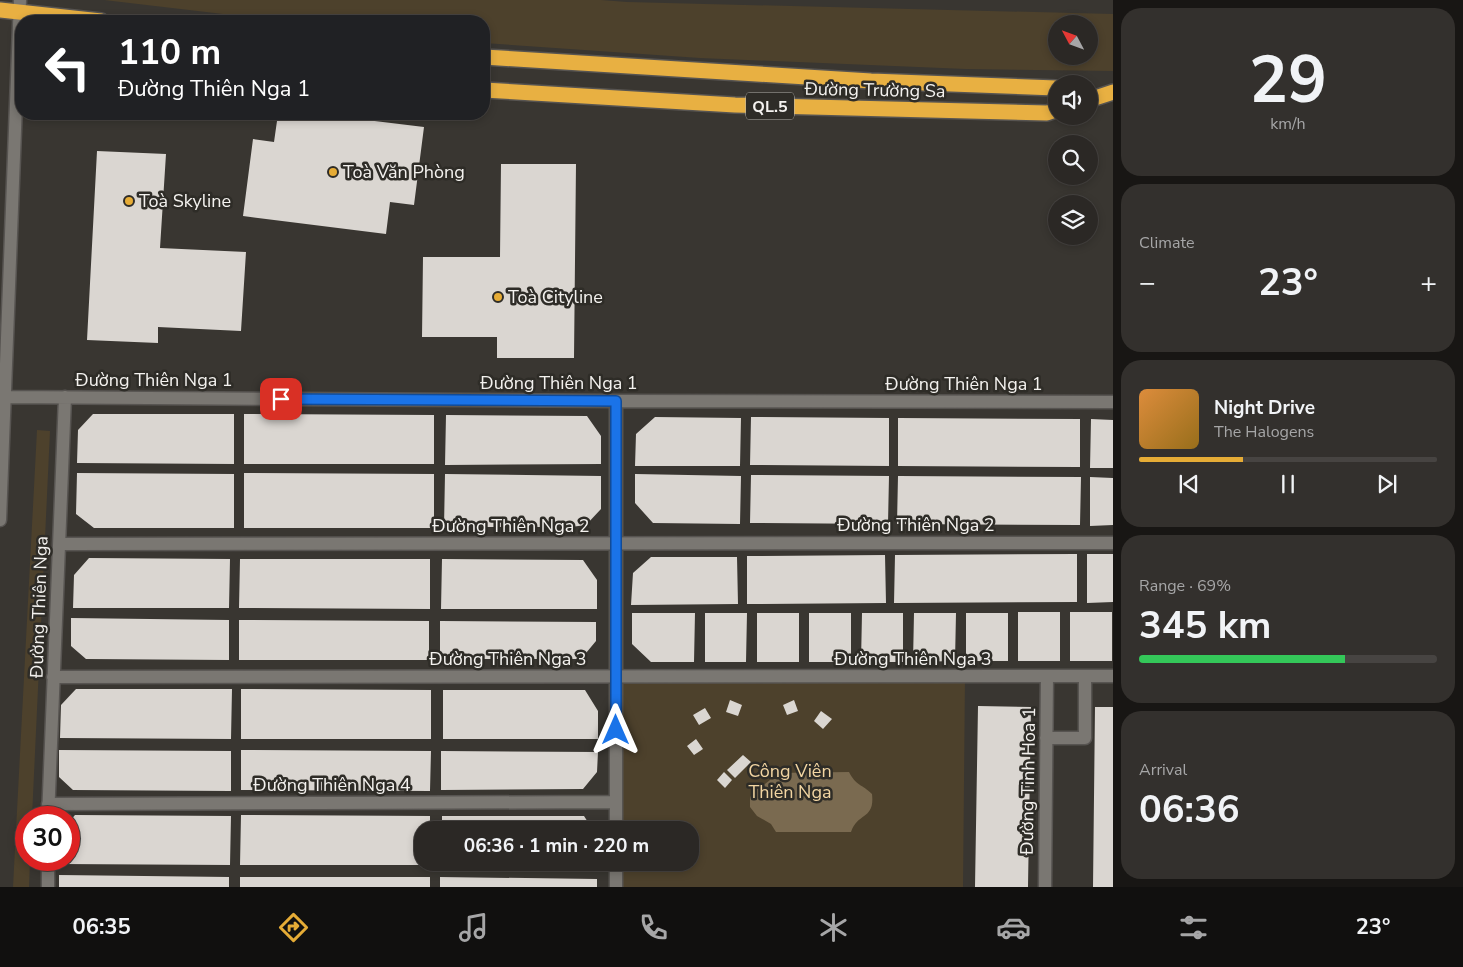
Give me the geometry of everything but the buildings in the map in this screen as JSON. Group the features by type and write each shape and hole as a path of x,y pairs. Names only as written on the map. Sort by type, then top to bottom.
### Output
{"highway":[{"path":"0,10 20,6 69,15"},
{"name":"Đường Trường Sa","path":"490,57 871,81 1048,88"},
{"name":"Đường Trường Sa","path":"490,90 735,105 1048,113"},
{"path":"1098,90 1113,91"},
{"path":"1098,97 1113,91"}],"street":[{"path":"0,520 16,120"},
{"name":"Đường Thiên Nga 1","path":"5,397 1113,402"},
{"name":"Đường Thiên Nga","path":"48,804 65,397"},
{"path":"616,401 616,821"},
{"name":"Đường Thiên Nga 2","path":"59,544 1113,542"},
{"name":"Đường Tinh Hoa 1","path":"1045,887 1047,676"},
{"path":"1046,738 1085,738 1086,676"},
{"name":"Đường Thiên Nga 3","path":"53,677 1113,676"},
{"name":"Đường Thiên Nga 4","path":"48,804 616,802"},
{"path":"48,871 48,887"},
{"path":"616,871 616,887"}],"green space":[{"path":"104,0 601,0 1113,14 1113,71 966,69 700,58 490,43 490,15 232,15"},
{"path":"37,430 50,431 33,806 17,806"},
{"name":"Công Viên Thiên Nga","path":"616,676 965,676 963,887 616,887 616,871 699,871 699,821 616,821"},
{"path":"15,849 15,871 30,871 29,887 13,887"}],"shaded area":[{"path":"849,772 857,782 872,794 869,812 858,821 851,832 776,832 771,824 757,816 750,807 750,798 753,791 770,780 773,773"}],"place":[{"name":"Toà Văn Phòng","path":"333,172"},
{"name":"Toà Skyline","path":"129,201"},
{"name":"Toà Cityline","path":"498,297"}],"route":[{"path":"281,399 616,401 616,730"}]}
